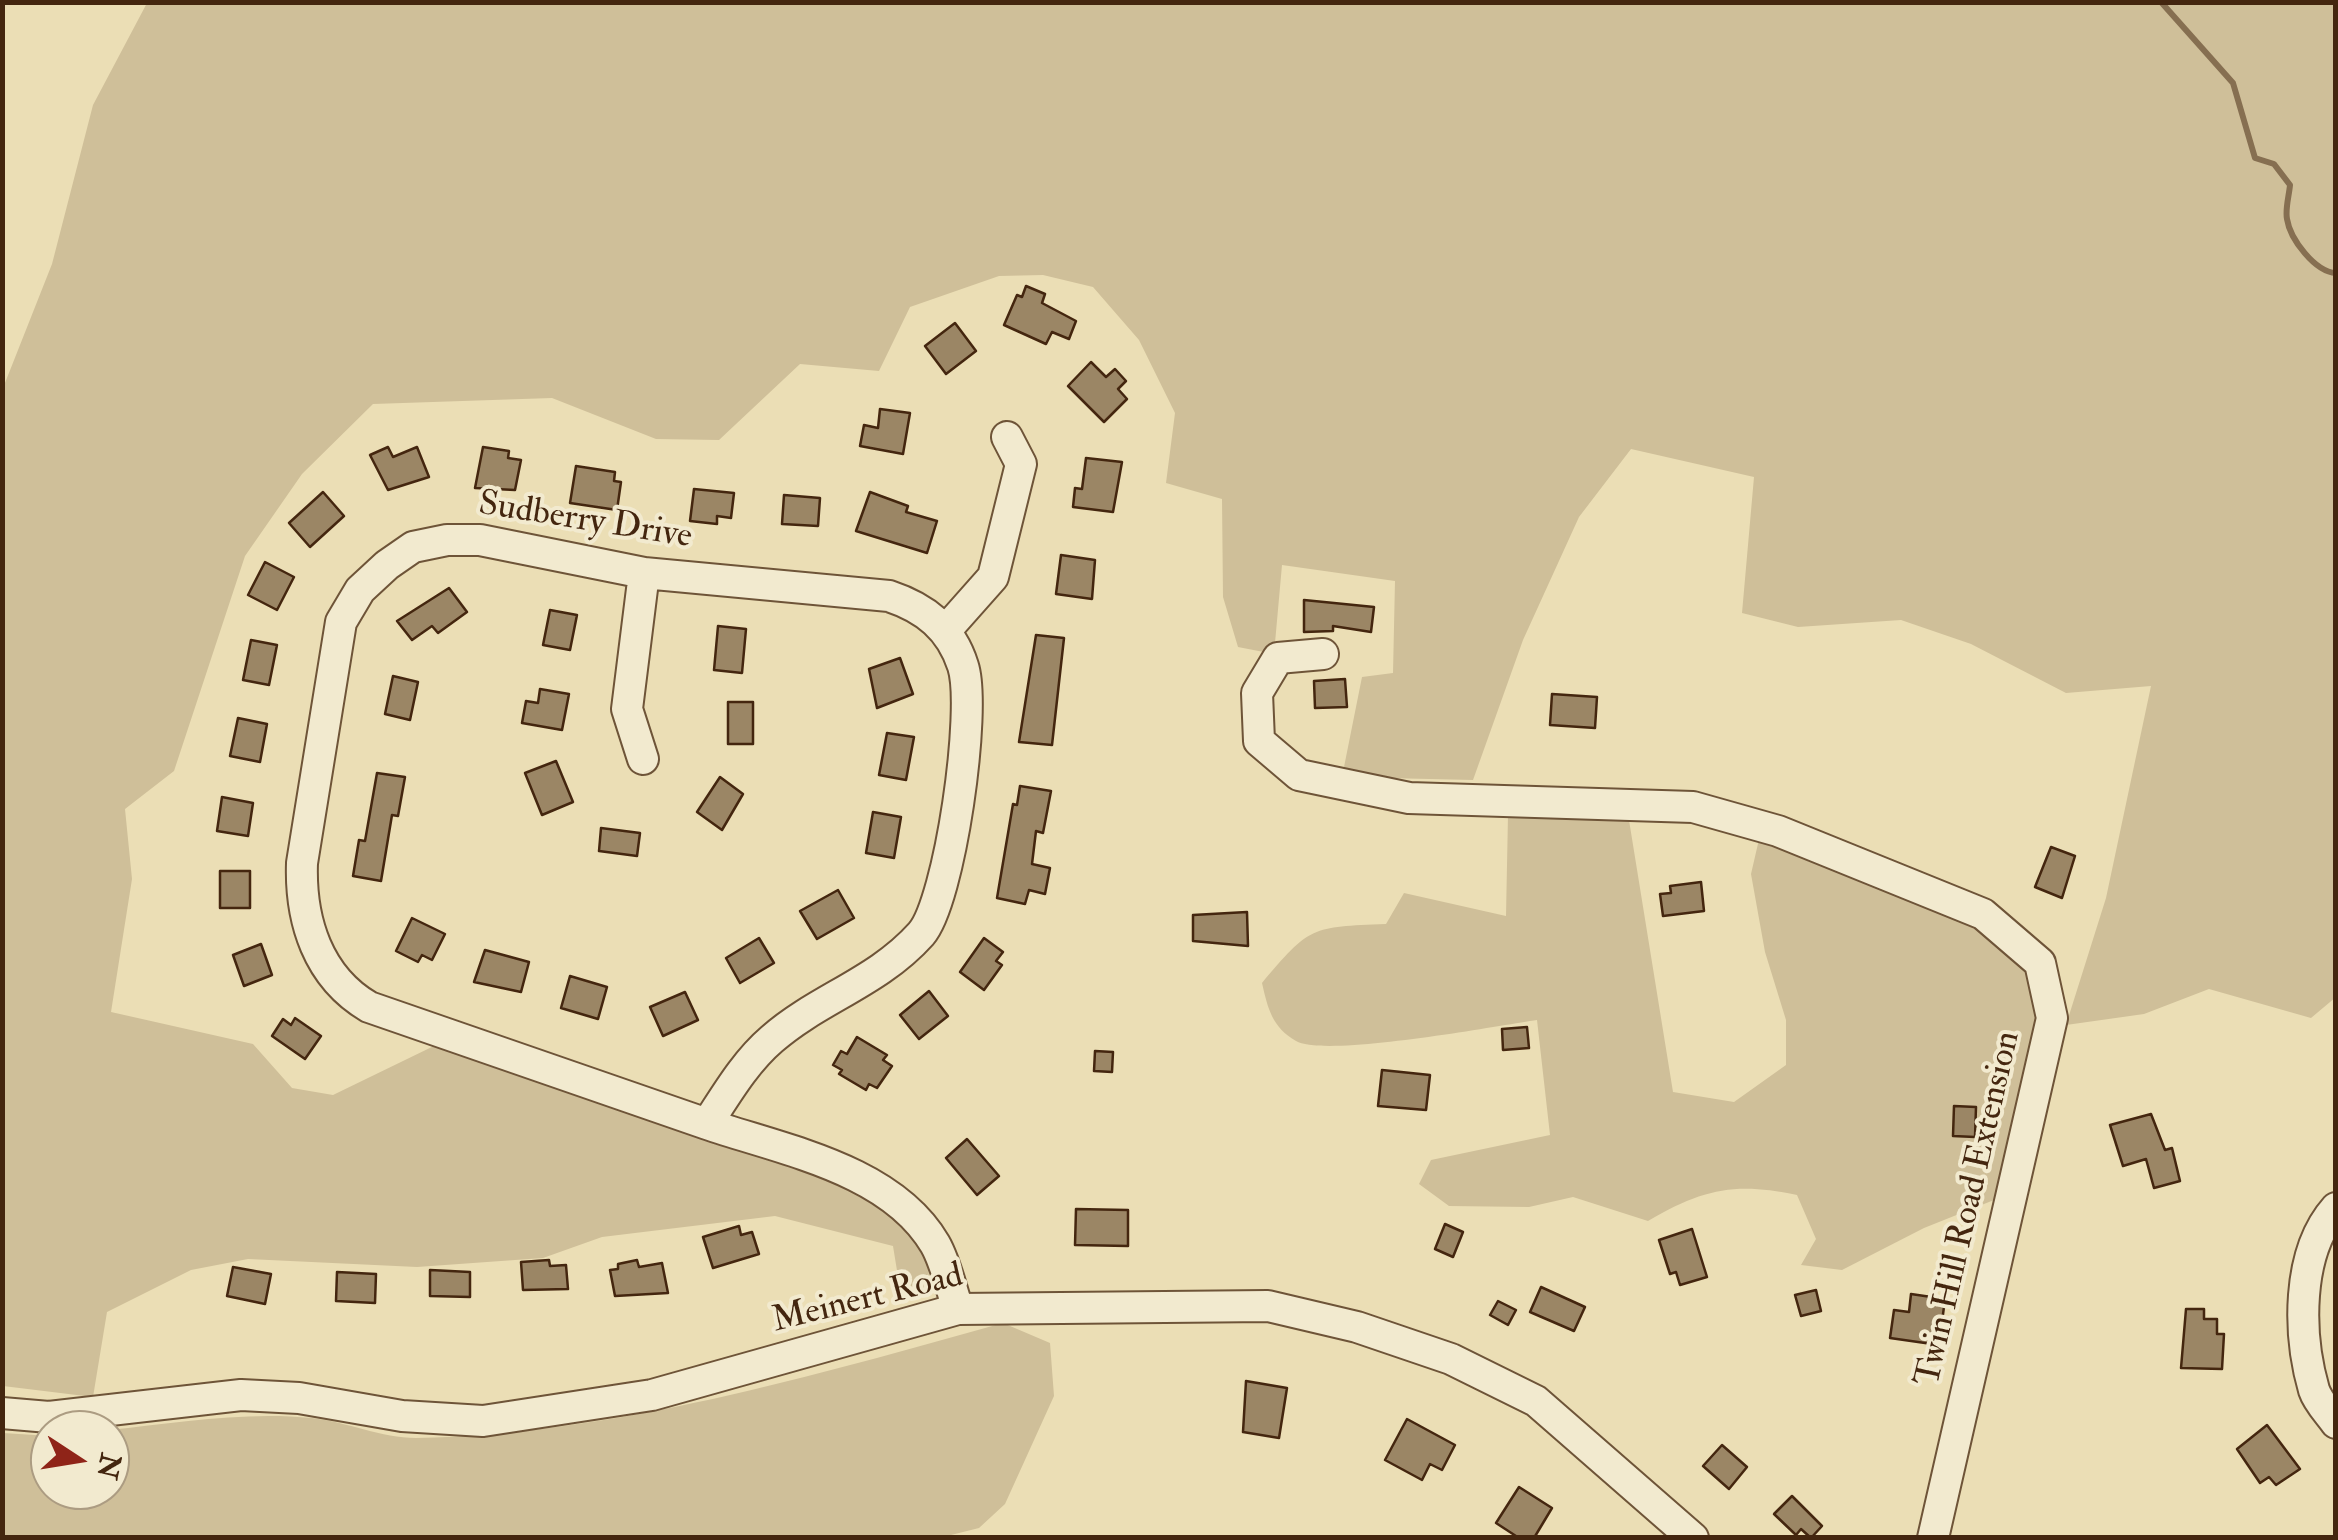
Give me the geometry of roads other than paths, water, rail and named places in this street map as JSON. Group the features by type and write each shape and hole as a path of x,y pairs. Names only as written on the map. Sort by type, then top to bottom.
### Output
{"street":[{"path":"707,1124 738,1078 772,1039 882,972 925,930 949,854 970,706 963,666 946,630 993,577 1021,464 1006,437"},
{"name":"Sudberry Drive","path":"946,630 919,606 889,596 644,573 480,540 447,540 413,547 360,590 341,622 302,863 301,898 308,933 344,992 369,1007 822,1163 900,1202 935,1244 958,1309"},
{"path":"644,573 627,709 644,759"},
{"name":"Twin Hill Road Extension","path":"1323,654 1278,658 1257,693 1259,741 1299,775 1408,798 1693,806 1778,831 1983,914 2040,963 2052,1018 1933,1538"},
{"path":"2336,1208 2308,1255 2303,1296 2314,1393 2336,1424"},
{"name":"Meinert Road","path":"2,1413 49,1417 241,1395 300,1398 402,1416 483,1420 652,1395 958,1309 1268,1306 1357,1327 1452,1359 1536,1401 1693,1538"}],"waterway":[{"path":"2161,2 2233,83 2255,158 2274,164 2290,185 2287,215 2293,236 2312,261 2336,273"}]}
